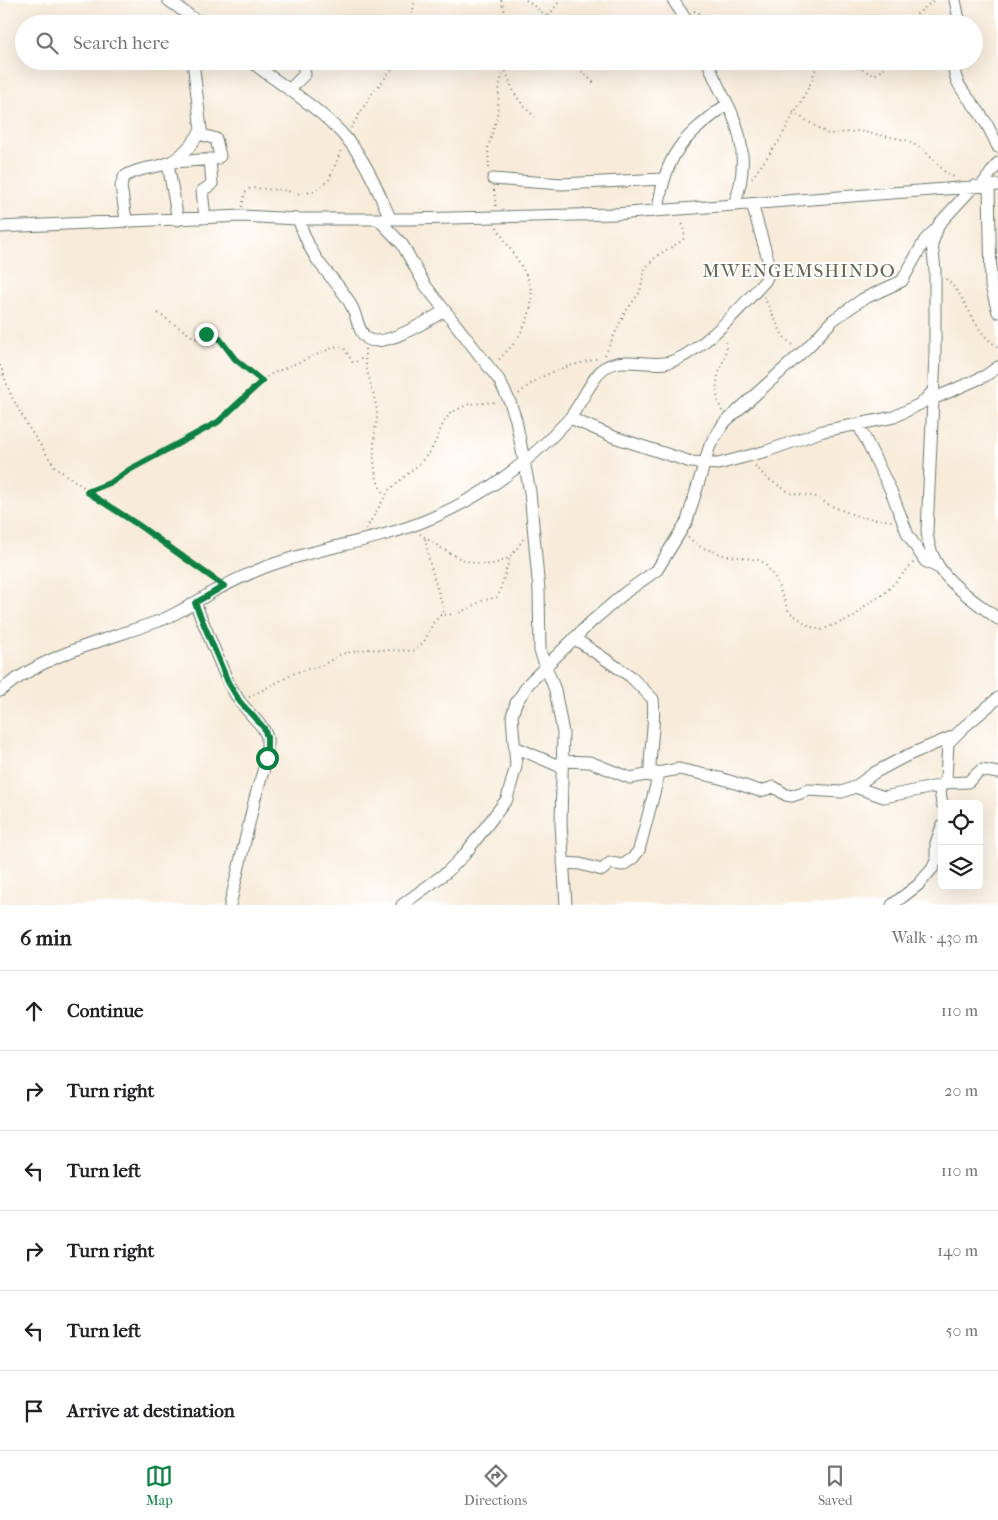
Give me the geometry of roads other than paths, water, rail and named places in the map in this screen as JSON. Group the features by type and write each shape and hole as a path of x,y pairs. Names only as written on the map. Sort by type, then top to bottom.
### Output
{"street":[{"path":"168,0 186,15"},
{"path":"955,0 958,15"},
{"path":"674,2 683,15"},
{"path":"170,163 199,134 201,126 194,70"},
{"path":"262,70 315,109 346,138 377,188 384,218 402,244 425,285 491,370 510,402 525,462 538,566 540,651 555,690 561,717 563,745 561,764 563,863 566,905"},
{"path":"289,90 305,74 304,70"},
{"path":"712,70 727,104 742,147 744,165 740,190 734,205"},
{"path":"955,70 958,85 982,116 998,146"},
{"path":"658,210 663,179 671,159 681,143 727,104"},
{"path":"126,220 121,186 124,177 142,168 220,156 217,141 199,134"},
{"path":"205,218 202,191 212,184 210,159"},
{"path":"170,163 178,220"},
{"path":"402,905 447,872 465,854 503,805 513,783 516,766 512,716 516,703 529,683 574,638 615,601 657,570 693,508 710,446 728,419 808,347 826,326 843,312 863,298 902,281 925,240 936,228 986,186 998,163"},
{"path":"493,179 548,184 663,179"},
{"path":"0,227 241,216 298,219 495,217 675,209 986,186"},
{"path":"986,186 991,286 998,312"},
{"path":"0,692 41,664 65,652 161,620 224,586 279,562 426,521 481,493 525,462 570,418 602,369 616,363 660,363 674,360 720,328 759,287 769,273 769,263 752,204"},
{"path":"298,219 316,258 351,305 364,336 375,341 389,338 424,323 444,311"},
{"path":"936,228 932,244 934,270 933,395 926,532 929,550 937,568"},
{"path":"570,418 614,436 691,462 718,464 749,456 824,431 908,412 933,395 985,376 998,367"},
{"path":"858,424 891,490 904,524 921,556 925,561 937,568 954,586 998,619"},
{"path":"195,603 224,673 240,702 264,728 268,747 230,905"},
{"path":"563,863 580,864 602,870 610,863 619,866 628,862 639,850 654,775 650,745 654,726 652,698 630,676 574,638"},
{"path":"941,800 940,791 944,784 946,748 954,736 998,698"},
{"path":"515,747 561,764 590,762 624,777 654,775 673,770 690,771 720,778 760,791 774,787 786,795 792,796 809,790 834,793 855,787 890,764 954,736"},
{"path":"855,787 884,797 944,784 968,782 982,770 998,773"},
{"path":"892,905 918,885 932,869 936,861 936,843 938,837"}],"district":[{"name":"MWENGEMSHINDO","path":"799,271"}]}
